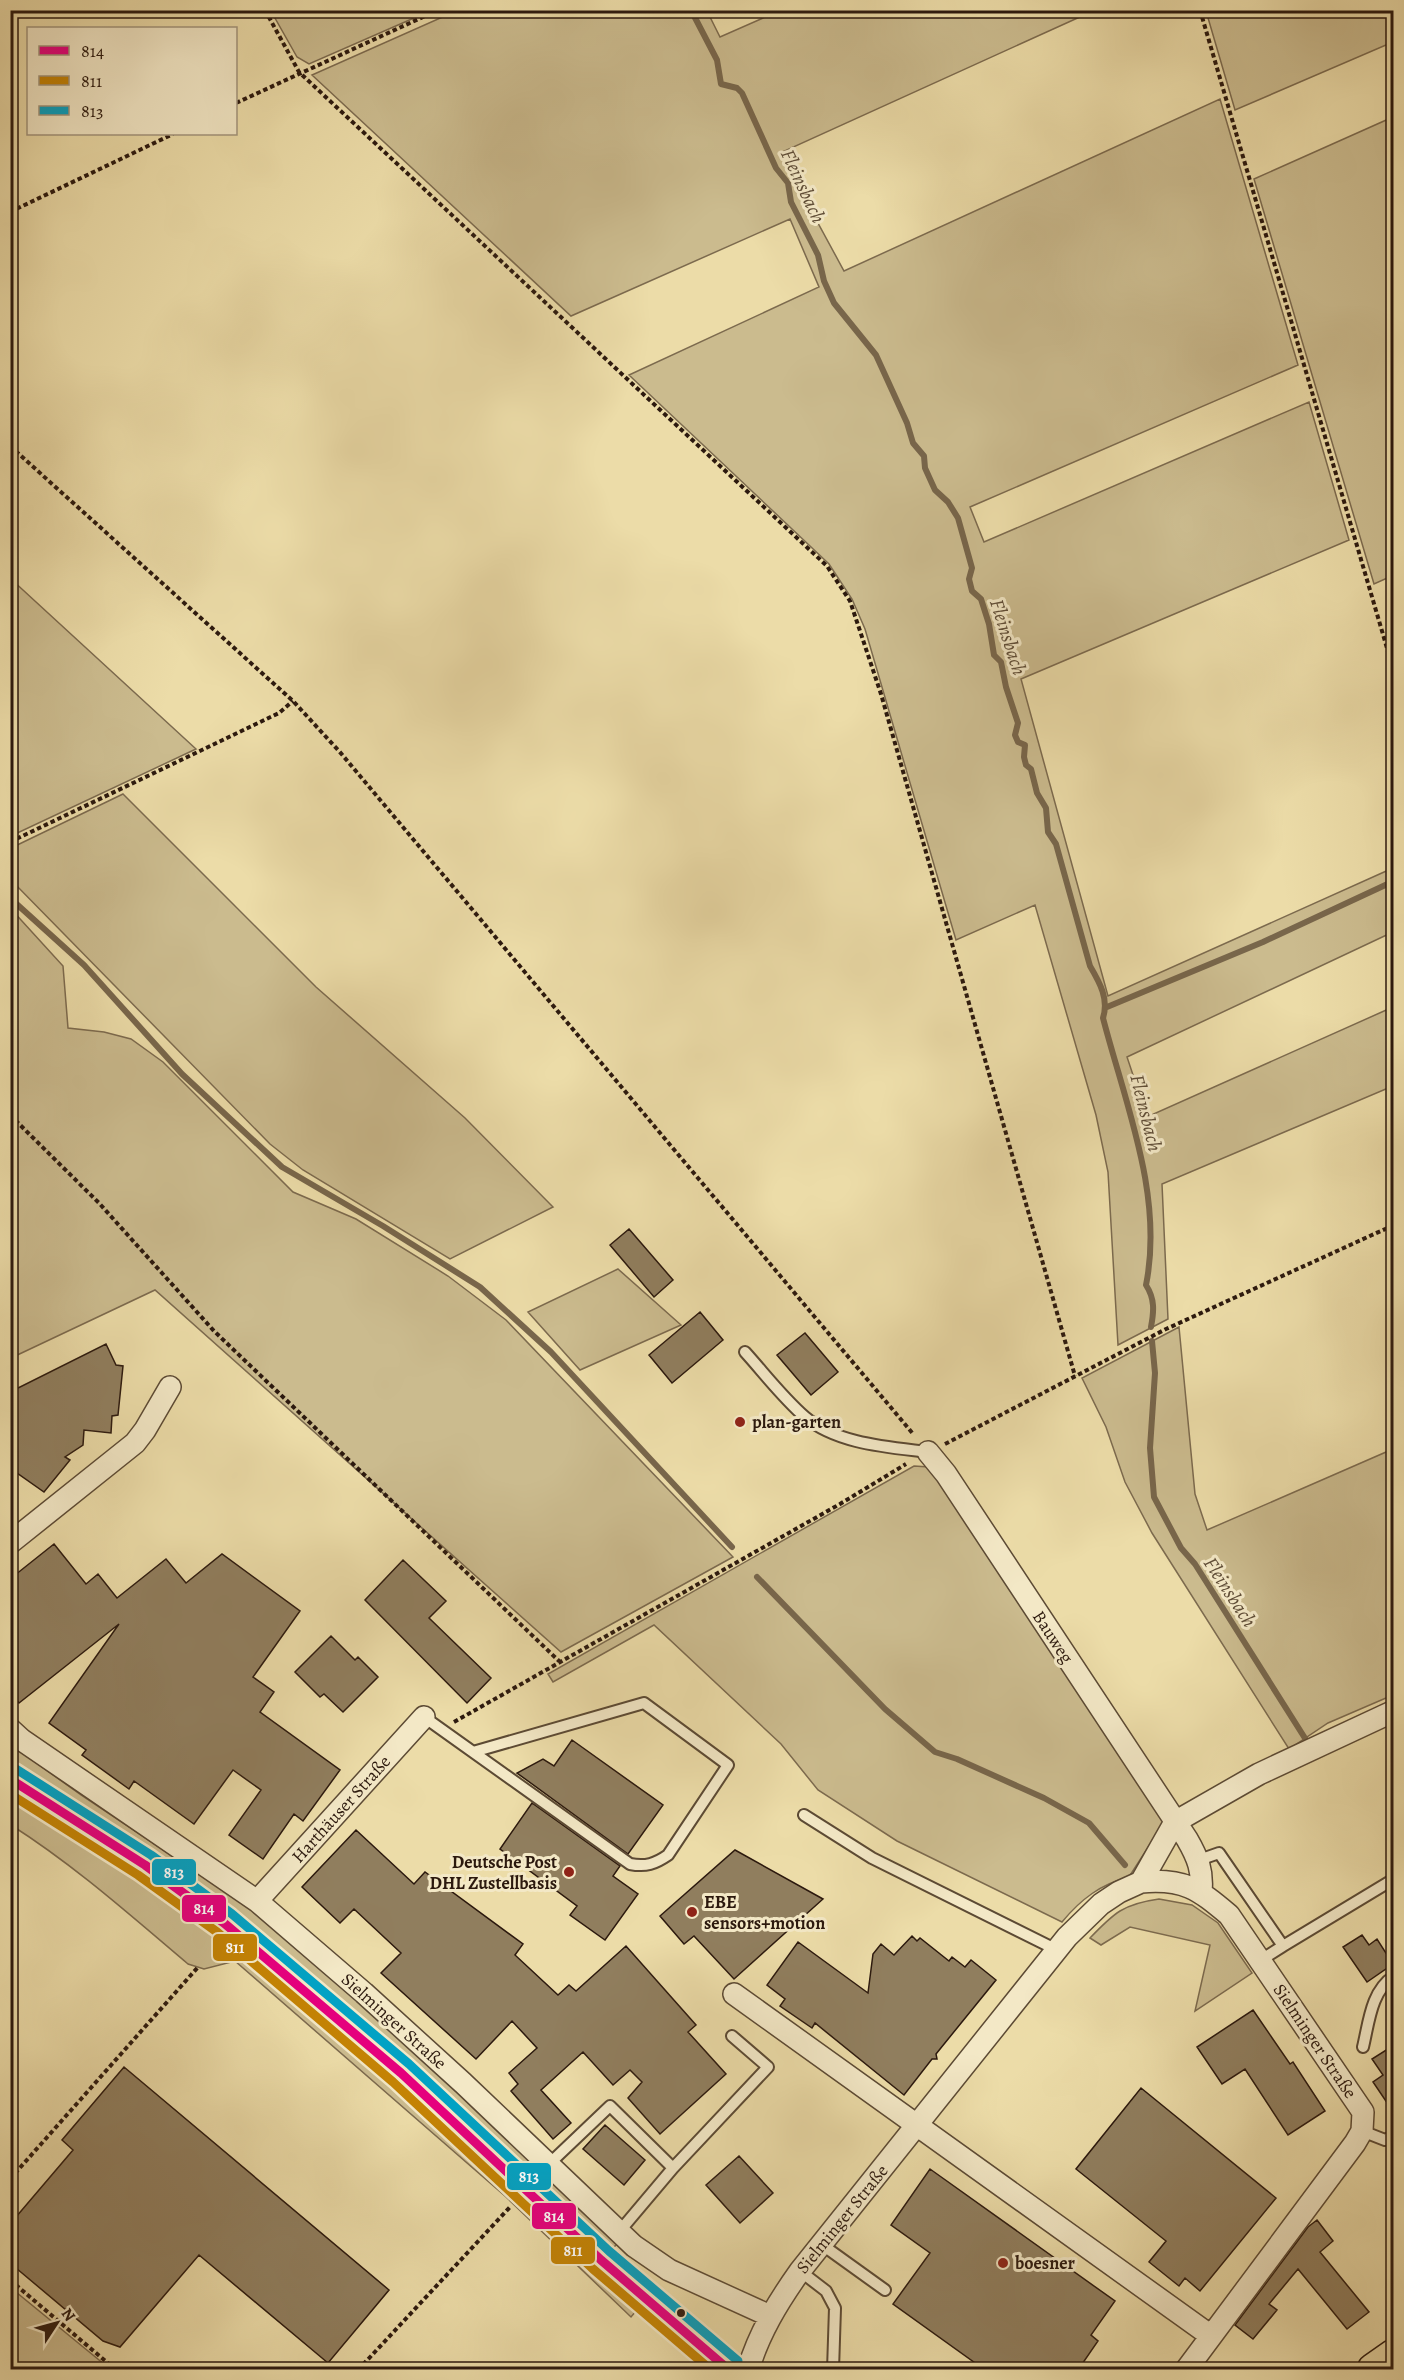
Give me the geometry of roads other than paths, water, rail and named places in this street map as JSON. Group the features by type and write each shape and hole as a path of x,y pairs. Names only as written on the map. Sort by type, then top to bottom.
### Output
{"highway":[{"path":"1374,2370 1394,2356"}],"street":[{"path":"10,1543 135,1443 170,1387"},
{"name":"Bauweg","path":"928,1452 946,1474 1199,1860"},
{"path":"1141,1882 1175,1822 1259,1774 1394,1711"},
{"name":"Harthäuser Straße","path":"257,1901 424,1717"},
{"name":"Sielminger Straße","path":"10,1729 22,1740 110,1802 257,1901 464,2083 634,2246 669,2270 770,2316"},
{"name":"Sielminger Straße","path":"10,1779 117,1846 224,1923 401,2073 601,2260 730,2370"},
{"path":"1199,1860 1203,1877 1201,1892"},
{"name":"Sielminger Straße","path":"748,2370 756,2343 770,2316 800,2271 1057,1950 1082,1921 1101,1904 1119,1892 1141,1882 1165,1880 1201,1892 1229,1916 1363,2112 1362,2131"},
{"path":"734,1994 1211,2336"},
{"path":"1186,2370 1362,2131"}],"lane":[{"path":"745,1352 804,1416 822,1429 862,1442 928,1452"},
{"path":"424,1717 473,1752 630,1864 643,1866 655,1864 668,1855 728,1765 644,1703 473,1752"},
{"path":"804,1815 872,1858 1057,1950"},
{"path":"1199,1860 1219,1853 1283,1946"},
{"path":"1261,1960 1394,1879"},
{"path":"1363,2047 1375,1996 1385,1981 1394,1976"},
{"path":"619,2232 673,2168 768,2067 732,2036"},
{"path":"548,2165 610,2106 673,2168"},
{"path":"1362,2131 1385,2140 1394,2135"},
{"path":"821,2244 885,2290"},
{"path":"800,2271 826,2291 835,2308 833,2370"}],"waterway":[{"name":"Fleinsbach","path":"691,10 717,60 721,84 737,88 742,93 776,168 788,183 791,202 818,255 824,281 834,303 876,355 907,423 913,443 924,456 925,468 935,490 948,502 958,518 972,568 969,579 972,591 981,599 989,624 994,655 1001,662 1006,687 1018,723 1015,735 1018,742 1025,745 1026,765 1031,769 1037,793 1046,808 1048,832 1056,844 1090,966 1104,998 1103,1018 1140,1150 1146,1184 1150,1218 1150,1251 1146,1285 1153,1305 1151,1327"},
{"path":"1107,1007 1263,942 1394,881"},
{"path":"10,898 84,965 182,1074 282,1167 383,1226 480,1287 551,1352 732,1547"},
{"name":"Fleinsbach","path":"1152,1341 1155,1373 1150,1448 1154,1497 1181,1548 1195,1564 1308,1743"},
{"path":"757,1577 885,1709 935,1752 957,1759 1044,1798 1089,1823 1125,1865"}],"place":[{"name":"plan-garten","path":"740,1422"},
{"name":"Deutsche Post DHL Zustellbasis","path":"569,1872"},
{"name":"EBE sensors+motion","path":"692,1912"},
{"name":"boesner","path":"1003,2263"}]}
